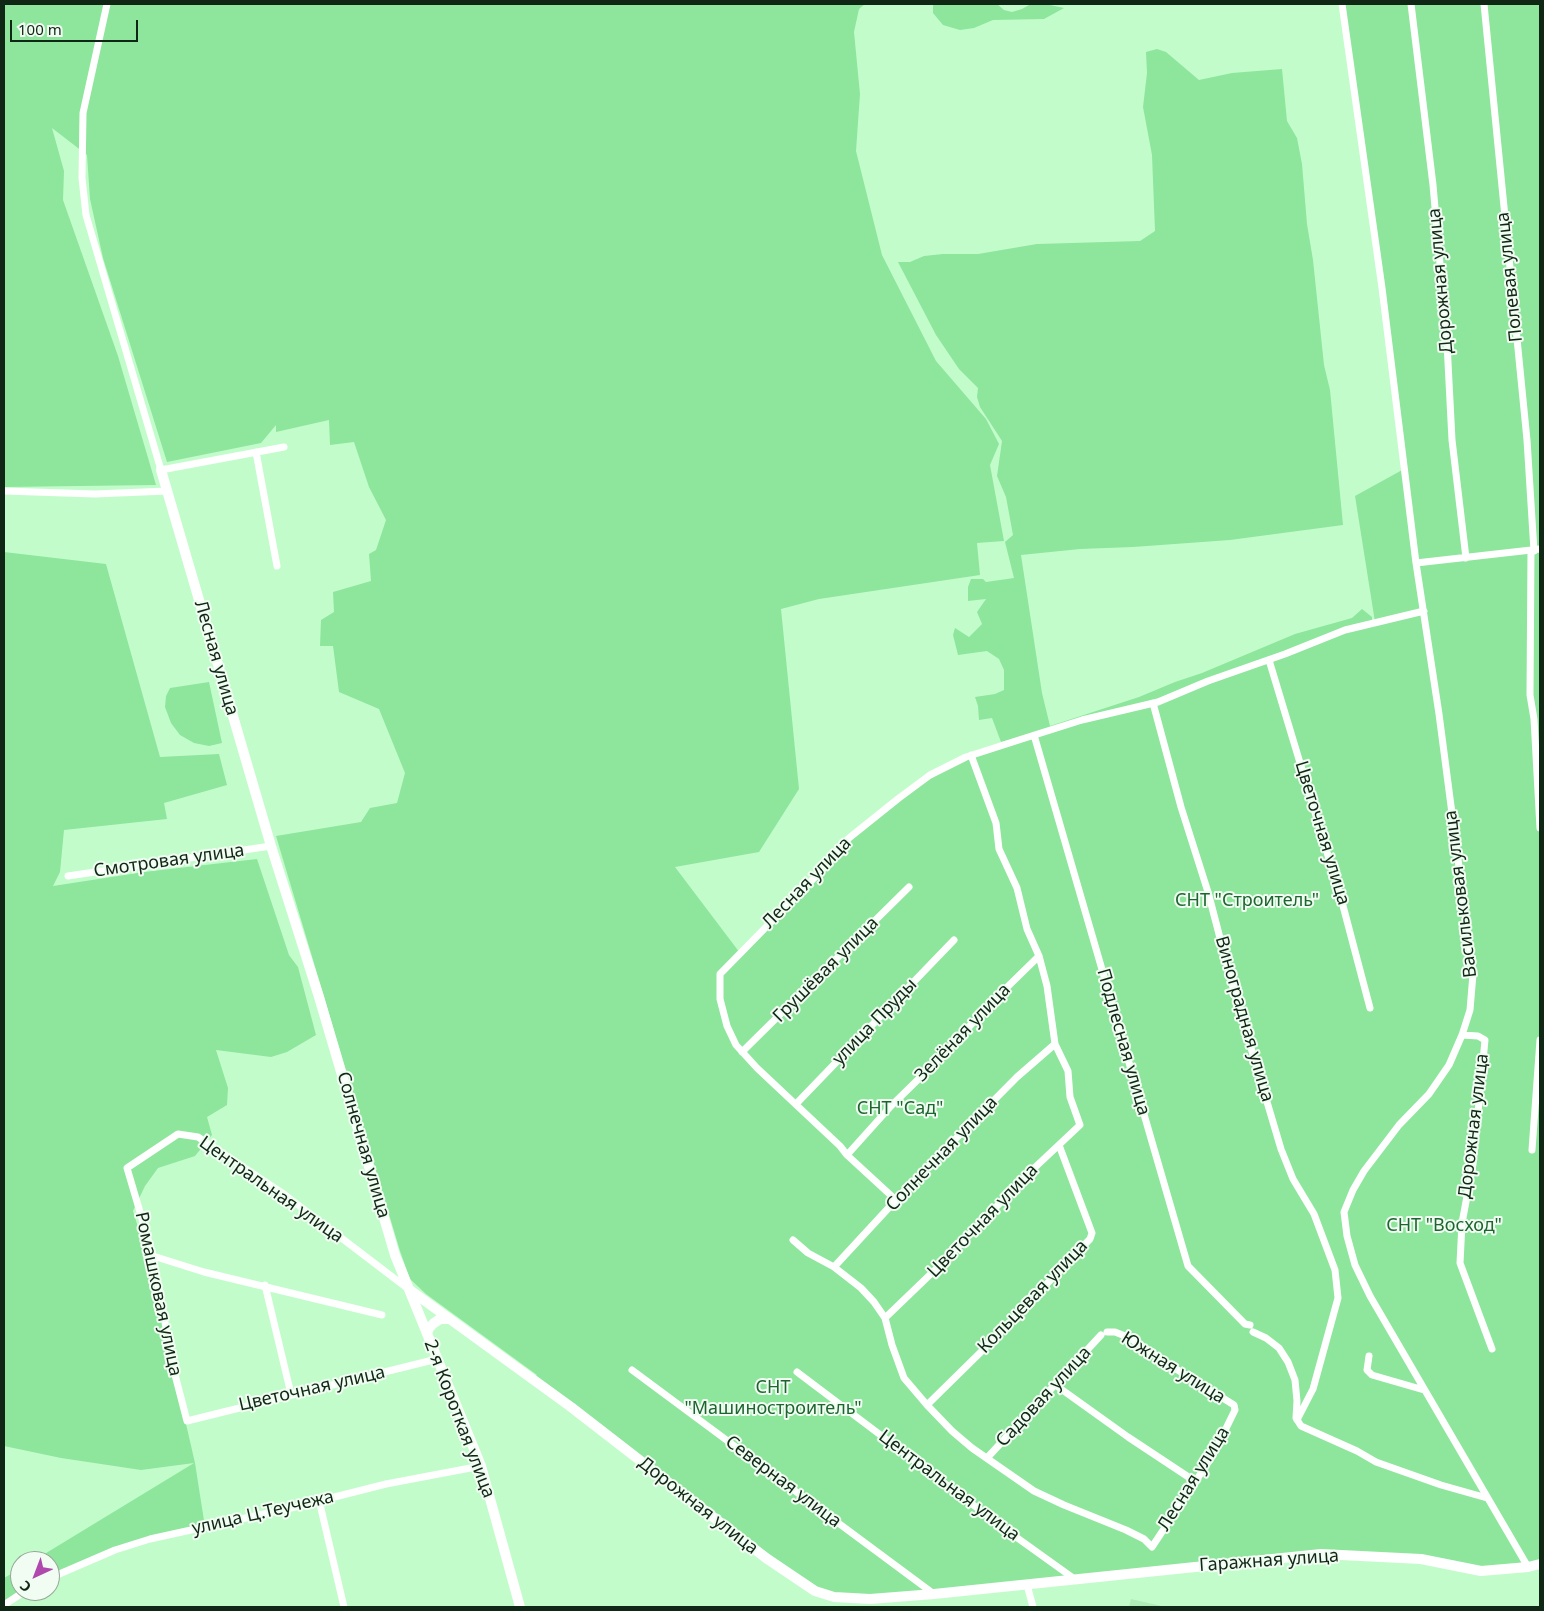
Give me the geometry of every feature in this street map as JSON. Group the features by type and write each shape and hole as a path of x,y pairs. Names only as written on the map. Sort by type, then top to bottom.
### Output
{"street":[{"path":"107,4 83,113 82,178 86,215 161,470 284,447"},
{"name":"Васильковая улица","path":"1342,4 1382,288 1416,563 1439,714 1473,974 1470,1010 1462,1035 1449,1064 1429,1094 1399,1126 1364,1171 1353,1190 1344,1212 1347,1236 1354,1265 1424,1390 1488,1498"},
{"name":"Дорожная улица","path":"1411,4 1433,185 1452,440 1466,558"},
{"name":"Полевая улица","path":"1484,4 1527,440 1535,550 1530,695 1534,720 1540,828"},
{"path":"256,452 277,566"},
{"name":"Лесная улица","path":"161,470 271,846 320,997"},
{"path":"4,491 94,494 167,491"},
{"path":"1416,563 1535,550"},
{"path":"1055,1044 1047,986 1039,956 1027,929 1017,888 999,848 996,823 971,756 1082,720 1153,703 1208,680 1269,660 1345,630 1424,611"},
{"name":"Цветочная улица","path":"1269,660 1342,902 1370,1008"},
{"name":"Виноградная улица","path":"1153,703 1181,807 1208,892 1232,984 1282,1149 1293,1179 1314,1214 1335,1270 1338,1298 1312,1389 1297,1420"},
{"name":"Подлесная улица","path":"1034,735 1188,1266 1244,1324 1279,1348 1288,1362 1295,1380 1297,1420"},
{"name":"Лесная улица","path":"742,1052 736,1045 727,1026 720,1000 720,974 822,870 849,838 930,775 971,756"},
{"name":"Смотровая улица","path":"68,876 271,846"},
{"name":"Грушёвая улица","path":"742,1052 909,887"},
{"name":"улица Пруды","path":"796,1104 954,940"},
{"name":"Зелёная улица","path":"847,1155 891,1106 1039,956"},
{"name":"Солнечная улица","path":"320,997 395,1255 410,1290"},
{"name":"Дорожная улица","path":"1462,1035 1478,1036 1485,1040 1473,1164 1462,1223 1460,1263 1492,1349"},
{"path":"1532,1150 1540,1040"},
{"name":"Цветочная улица","path":"885,1318 1080,1124 1070,1097 1068,1072 1055,1044"},
{"name":"Солнечная улица","path":"834,1267 907,1188 1017,1077 1055,1044"},
{"path":"742,1052 897,1201"},
{"name":"Центральная улица","path":"128,1168 178,1134 198,1137 285,1195 410,1290"},
{"name":"Кольцевая улица","path":"927,1405 1090,1240 1092,1233 1059,1145"},
{"name":"Ромашковая улица","path":"128,1168 153,1256 173,1368 187,1420"},
{"path":"793,1240 808,1252 834,1267 861,1288 874,1302 885,1318 904,1378 952,1431 987,1458"},
{"path":"153,1256 204,1272 382,1315"},
{"path":"265,1286 290,1394"},
{"name":"Дорожная улица","path":"410,1290 571,1407 766,1558 815,1591 834,1597 870,1599 1027,1585"},
{"name":"2-я Короткая улица","path":"410,1290 481,1466 520,1607"},
{"path":"427,1334 429,1328 440,1319 450,1319"},
{"name":"Южная улица","path":"1104,1334 1115,1332 1130,1338 1234,1405 1235,1410"},
{"name":"Садовая улица","path":"987,1458 1054,1384 1104,1334"},
{"path":"1369,1356 1367,1370 1372,1375 1424,1390"},
{"name":"Цветочная улица","path":"187,1420 437,1359"},
{"name":"Северная улица","path":"632,1370 934,1594"},
{"name":"Центральная улица","path":"798,1372 1009,1532 1076,1580"},
{"path":"1054,1384 1128,1437 1196,1482"},
{"name":"Лесная улица","path":"987,1458 1034,1491 1126,1530 1144,1539 1152,1547 1213,1455 1235,1410"},
{"path":"1297,1420 1300,1426 1357,1451 1376,1462 1488,1498 1528,1567"},
{"name":"улица Ц.Теучежа","path":"60,1574 115,1550 150,1539 291,1508 386,1484 481,1466"},
{"path":"319,1500 344,1607"},
{"name":"Гаражная улица","path":"1027,1585 1321,1554 1421,1559 1481,1571 1528,1567 1540,1564"},
{"path":"1027,1585 1033,1607"}],"shaded area":[{"path":"1131,1599 1166,1607 1129,1607"}],"green space":[{"path":"4,4 865,4 859,9 854,32 860,94 856,151 882,255 936,361 986,419 999,444 990,465 1004,541 977,543 980,575 819,599 781,609 799,789 759,852 675,867 740,953 849,838 899,798 966,757 1022,739 1158,702 1375,622 1355,496 1404,469 1342,4 1540,4 1540,1564 1505,1570 1421,1559 1321,1554 934,1594 823,1594 532,1378 537,1375 426,1294 410,1279 276,836 361,822 370,808 397,803 405,773 379,709 339,692 333,646 320,646 321,620 334,612 333,592 371,581 369,554 376,550 386,520 369,487 354,442 330,445 329,420 276,432 276,425 261,443 167,462 103,258 90,199 87,155 52,128 64,171 63,200 118,356 156,485 4,487"},
{"path":"933,4 997,4 1004,10 1012,12 1037,4 1064,8 1044,19 993,20 974,28 960,30 943,25 933,13"},
{"path":"1157,49 1166,52 1199,80 1232,73 1282,69 1287,121 1297,138 1302,164 1307,224 1313,260 1324,365 1330,390 1343,525 1230,540 1080,549 1021,555 1042,693 1050,726 1139,697 1295,634 1352,618 1362,609 1372,617 1372,621 1157,700 1001,742 992,718 979,720 975,697 995,694 1004,690 1004,670 999,659 987,651 958,655 953,635 955,628 969,637 982,624 977,612 986,599 968,601 968,587 971,579 983,579 986,582 1014,578 1005,542 1013,535 1006,497 997,476 1002,441 980,407 977,397 978,388 959,369 936,335 898,262 910,262 924,256 978,254 1037,244 1140,241 1155,231 1152,155 1143,107 1147,73 1146,52"},
{"path":"4,552 106,564 160,757 219,754 227,785 164,803 167,819 64,830 60,872 53,886 144,872 257,859 289,955 298,967 316,1035 287,1052 271,1057 216,1050 228,1088 227,1105 207,1117 212,1135 195,1156 158,1168 145,1186 133,1211 148,1259 195,1463 205,1527 150,1539 60,1574 60,1551 49,1551 194,1463 141,1470 61,1458 4,1446"},
{"path":"209,682 222,743 209,746 194,743 180,735 171,723 165,707 166,696 170,688"},
{"path":"10,1575 10,1600 4,1605 4,1578"}],"park label":[{"name":"СНТ \"Строитель\"","path":"1247,901"},
{"name":"СНТ \"Сад\"","path":"900,1109"},
{"name":"СНТ \"Восход\"","path":"1444,1226"},
{"name":"СНТ \"Машиностроитель\"","path":"773,1398"}]}
